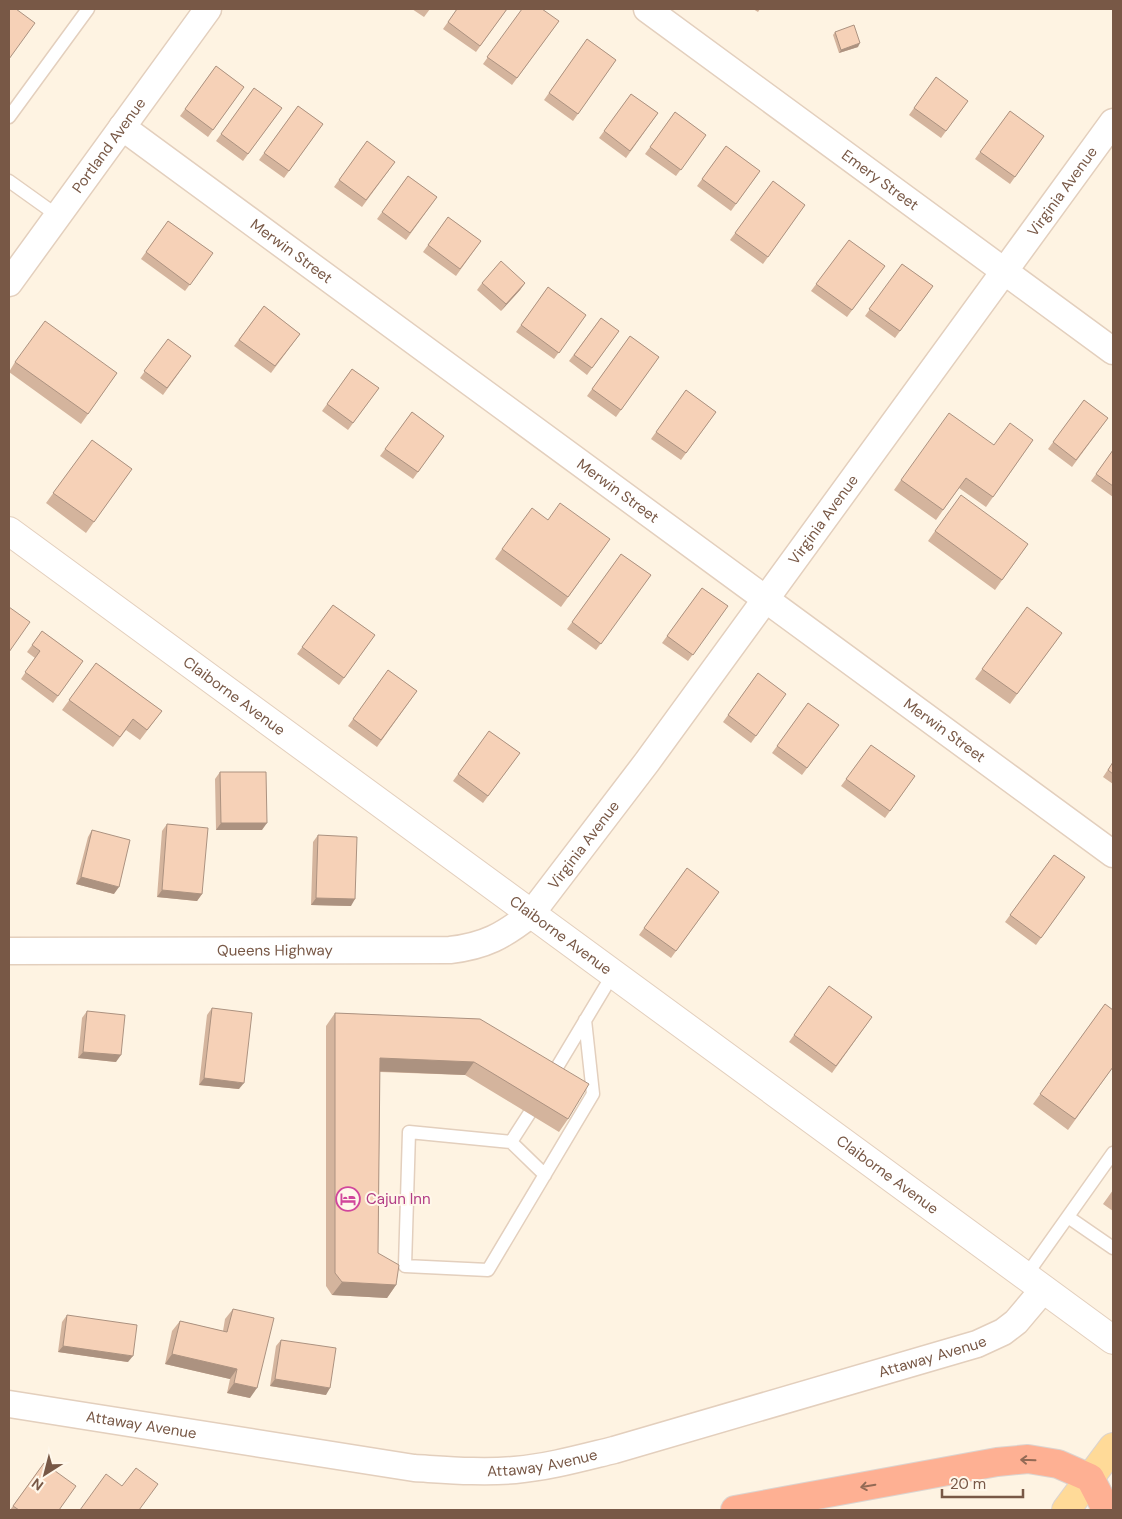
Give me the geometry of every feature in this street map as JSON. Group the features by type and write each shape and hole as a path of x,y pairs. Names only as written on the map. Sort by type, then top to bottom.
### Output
{"highway":[{"path":"736,1510 997,1462 1028,1459 1058,1464 1090,1478 1104,1505 1104,1510"}],"main road":[{"path":"1066,1510 1113,1448"}],"street":[{"name":"Portland Avenue","path":"9,283 208,9"},
{"name":"Emery Street","path":"647,9 1113,350"},
{"name":"Virginia Avenue","path":"531,914 646,762 1113,122"},
{"name":"Merwin Street","path":"122,128 1113,854"},
{"name":"Claiborne Avenue","path":"9,531 1113,1340"},
{"name":"Queens Highway","path":"9,951 450,950 467,948 493,940 509,932 531,914"},
{"name":"Attaway Avenue","path":"9,1404 414,1468 475,1472 515,1470 555,1465 614,1450 978,1344 1003,1332 1016,1322 1034,1283"}],"lane":[{"path":"9,117 88,9"},
{"path":"9,181 58,216"},
{"path":"550,1079 612,974"},
{"path":"545,1175 512,1142 410,1132 405,1266 488,1270 545,1175 593,1094 585,1020"},
{"path":"512,1142 529,1114"},
{"path":"1034,1283 1068,1217 1113,1153"},
{"path":"1068,1217 1113,1248"}],"building":[{"path":"9,9 16,9 35,23 9,59"},
{"path":"457,9 507,9 480,46 448,22"},
{"path":"522,9 542,9 559,21 517,78 487,57"},
{"path":"854,25 860,43 841,50 835,32"},
{"path":"587,39 616,60 578,114 549,93"},
{"path":"216,66 244,87 213,130 185,109"},
{"path":"936,77 968,101 946,131 914,108"},
{"path":"254,88 282,108 248,154 221,134"},
{"path":"631,94 658,113 630,151 604,131"},
{"path":"298,106 323,124 289,171 264,153"},
{"path":"1010,111 1044,136 1015,177 980,152"},
{"path":"675,112 706,135 681,170 650,147"},
{"path":"367,141 395,162 366,200 339,180"},
{"path":"726,146 760,171 736,204 702,179"},
{"path":"408,176 437,197 410,233 382,212"},
{"path":"773,181 805,205 768,257 735,233"},
{"path":"448,217 481,241 460,269 428,245"},
{"path":"168,221 213,253 190,285 146,252"},
{"path":"849,240 885,266 852,310 816,284"},
{"path":"501,261 525,283 506,304 482,283"},
{"path":"902,264 933,286 900,331 869,309"},
{"path":"548,287 586,315 559,353 521,325"},
{"path":"264,306 300,334 275,366 239,340"},
{"path":"601,318 619,331 592,368 574,355"},
{"path":"45,321 117,373 88,414 15,362"},
{"path":"630,336 659,357 621,410 592,389"},
{"path":"168,339 191,356 167,388 144,371"},
{"path":"352,369 379,388 353,423 327,404"},
{"path":"686,390 716,412 686,453 656,432"},
{"path":"1084,400 1108,418 1076,460 1053,442"},
{"path":"412,412 444,436 418,472 385,449"},
{"path":"949,413 994,445 1010,423 1033,440 993,497 966,478 943,510 901,480"},
{"path":"92,440 132,469 94,522 53,493"},
{"path":"1113,450 1113,486 1096,474"},
{"path":"961,495 1028,544 1002,580 935,531"},
{"path":"560,503 610,539 568,597 502,549 532,508 548,520"},
{"path":"621,554 651,575 601,644 572,622"},
{"path":"702,588 728,606 693,655 667,636"},
{"path":"333,605 375,635 344,678 302,647"},
{"path":"9,607 30,622 9,652"},
{"path":"1027,607 1062,633 1017,694 982,669"},
{"path":"42,631 83,661 58,696 25,672 40,651 32,645"},
{"path":"96,663 162,711 147,730 133,719 120,737 69,700"},
{"path":"388,670 417,691 381,740 353,719"},
{"path":"758,673 786,694 756,736 728,715"},
{"path":"808,703 839,725 807,768 777,746"},
{"path":"489,731 520,753 488,796 458,774"},
{"path":"871,745 915,776 890,811 846,779"},
{"path":"1113,762 1113,774 1108,770"},
{"path":"220,772 266,772 267,823 221,823"},
{"path":"167,824 208,828 202,894 162,890"},
{"path":"92,830 130,840 119,887 81,877"},
{"path":"318,835 357,837 355,899 316,898"},
{"path":"1054,855 1085,877 1041,938 1010,915"},
{"path":"687,868 719,892 676,951 644,928"},
{"path":"829,986 872,1017 836,1066 794,1035"},
{"path":"1105,1004 1113,1010 1113,1067 1075,1119 1040,1094"},
{"path":"212,1008 252,1013 244,1083 204,1078"},
{"path":"87,1011 125,1015 121,1055 83,1052"},
{"name":"Cajun Inn","path":"335,1013 480,1019 589,1084 568,1119 474,1062 380,1058 378,1253 399,1265 396,1285 342,1282 335,1273"},
{"path":"233,1309 274,1318 257,1388 234,1383 237,1369 172,1354 180,1321 227,1332"},
{"path":"67,1315 137,1325 133,1356 63,1346"},
{"path":"281,1340 336,1348 330,1388 275,1379"},
{"path":"44,1463 76,1486 59,1510 19,1510 13,1506"},
{"path":"136,1468 158,1484 139,1510 80,1510 106,1474 122,1486"}],"place":[{"name":"Cajun Inn","path":"348,1199"}]}
